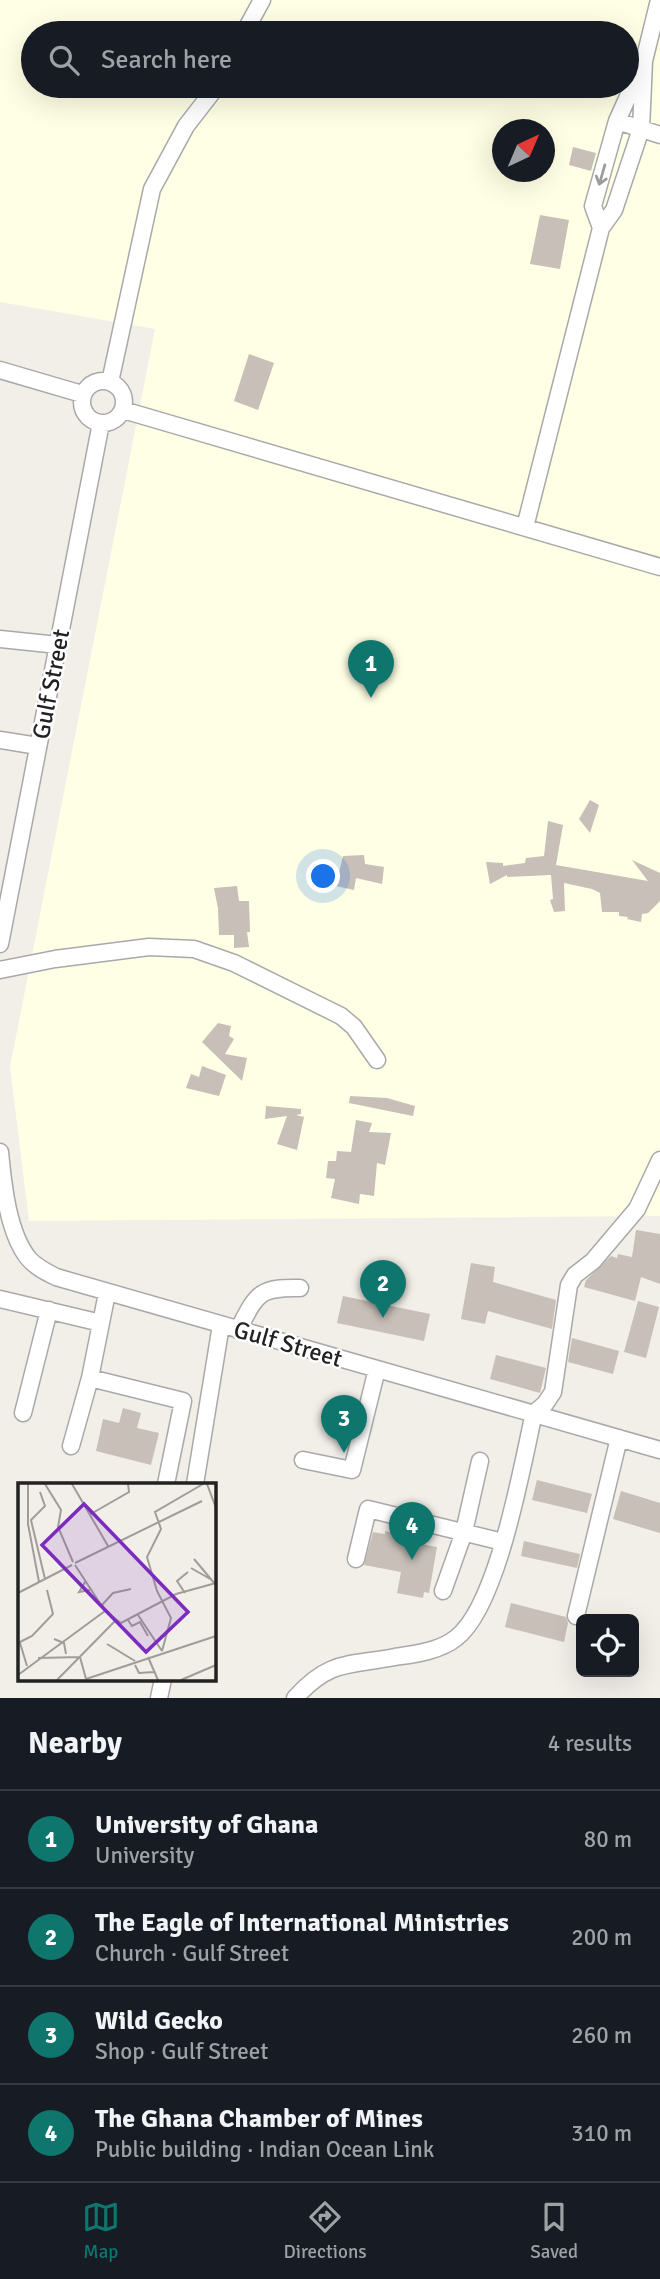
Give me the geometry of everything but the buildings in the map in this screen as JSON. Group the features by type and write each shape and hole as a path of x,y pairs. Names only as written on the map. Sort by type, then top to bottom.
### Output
{"street":[{"path":"251,21 262,0"},
{"path":"639,72 659,0"},
{"path":"525,527 601,228 614,210 641,130 644,61"},
{"path":"110,382 152,189 186,126 208,98"},
{"path":"601,228 593,206 617,121 627,98"},
{"path":"617,121 660,135"},
{"path":"0,370 82,394"},
{"path":"104,380 110,382 121,390 123,410 114,420 95,422 84,414 82,394 91,384 104,380"},
{"path":"123,410 660,567"},
{"name":"Gulf Street","path":"0,944 102,423"},
{"path":"0,639 58,645"},
{"path":"0,740 38,746"},
{"path":"0,970 55,959 149,947 194,949 234,963 341,1016 354,1027 377,1060"},
{"name":"Gulf Street","path":"0,1152 4,1205 15,1235 27,1257 39,1268 56,1277 660,1450"},
{"path":"295,1698 309,1682 329,1669 349,1663 377,1661 427,1651 456,1639 474,1619 486,1595 510,1519 534,1413 545,1404 553,1392 569,1285 575,1275 593,1261 637,1209 660,1160"},
{"path":"239,1330 254,1303 267,1290 275,1287 300,1288"},
{"path":"71,1446 90,1378 107,1293"},
{"path":"0,1299 101,1323"},
{"path":"23,1413 49,1311"},
{"path":"195,1483 221,1325"},
{"path":"303,1460 352,1470 377,1369"},
{"path":"90,1378 183,1401 166,1483"},
{"path":"576,1614 619,1438"},
{"path":"443,1591 464,1532 480,1461"},
{"path":"356,1559 368,1509 503,1542"},
{"path":"159,1698 163,1680"}],"shaded area":[{"path":"0,0 660,0 660,1216 29,1221 10,1067 155,329 0,302"}],"place":[{"name":"University of Ghana","path":"371,698"},
{"name":"The Eagle of International Ministries","path":"383,1318"},
{"name":"Wild Gecko","path":"344,1453"},
{"name":"The Ghana Chamber of Mines","path":"412,1560"}]}
